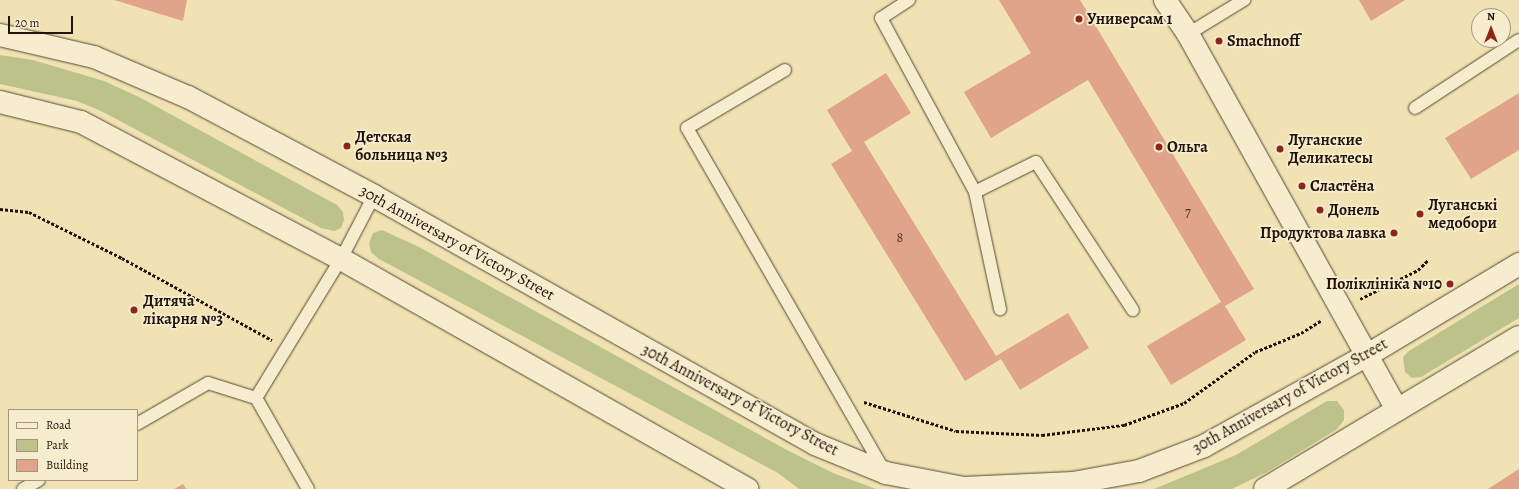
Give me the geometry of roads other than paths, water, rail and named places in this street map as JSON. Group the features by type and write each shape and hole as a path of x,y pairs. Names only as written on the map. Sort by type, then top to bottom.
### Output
{"street":[{"path":"1165,0 1188,34 1397,410"},
{"name":"30th Anniversary of Victory Street","path":"0,35 94,57 188,97 374,196 815,444 886,473 964,488 1073,483 1139,471 1204,446 1366,356 1519,264"},
{"path":"0,102 81,122 341,259 748,489"},
{"path":"1266,489 1519,337"}],"lane":[{"path":"909,0 881,18 975,192 1000,308"},
{"path":"1188,34 1244,0"},
{"path":"1415,108 1519,40"},
{"path":"785,70 686,128 886,473"},
{"path":"975,192 1036,162 1133,310"},
{"path":"256,398 341,259 374,196"},
{"path":"138,423 208,384 256,398 308,489"},
{"path":"24,489 37,481"}],"place":[{"name":"Универсам 1","path":"1079,19"},
{"name":"Smachnoff","path":"1219,41"},
{"name":"Детская больница №3","path":"347,146"},
{"name":"Ольга","path":"1159,147"},
{"name":"Луганские Деликатесы","path":"1280,149"},
{"name":"Сластёна","path":"1302,186"},
{"name":"Донель","path":"1320,210"},
{"name":"Луганські медобори","path":"1420,214"},
{"name":"Продуктова лавка","path":"1394,233"},
{"name":"Поліклініка №10","path":"1450,284"},
{"name":"Дитяча лікарня №3","path":"134,310"}]}
